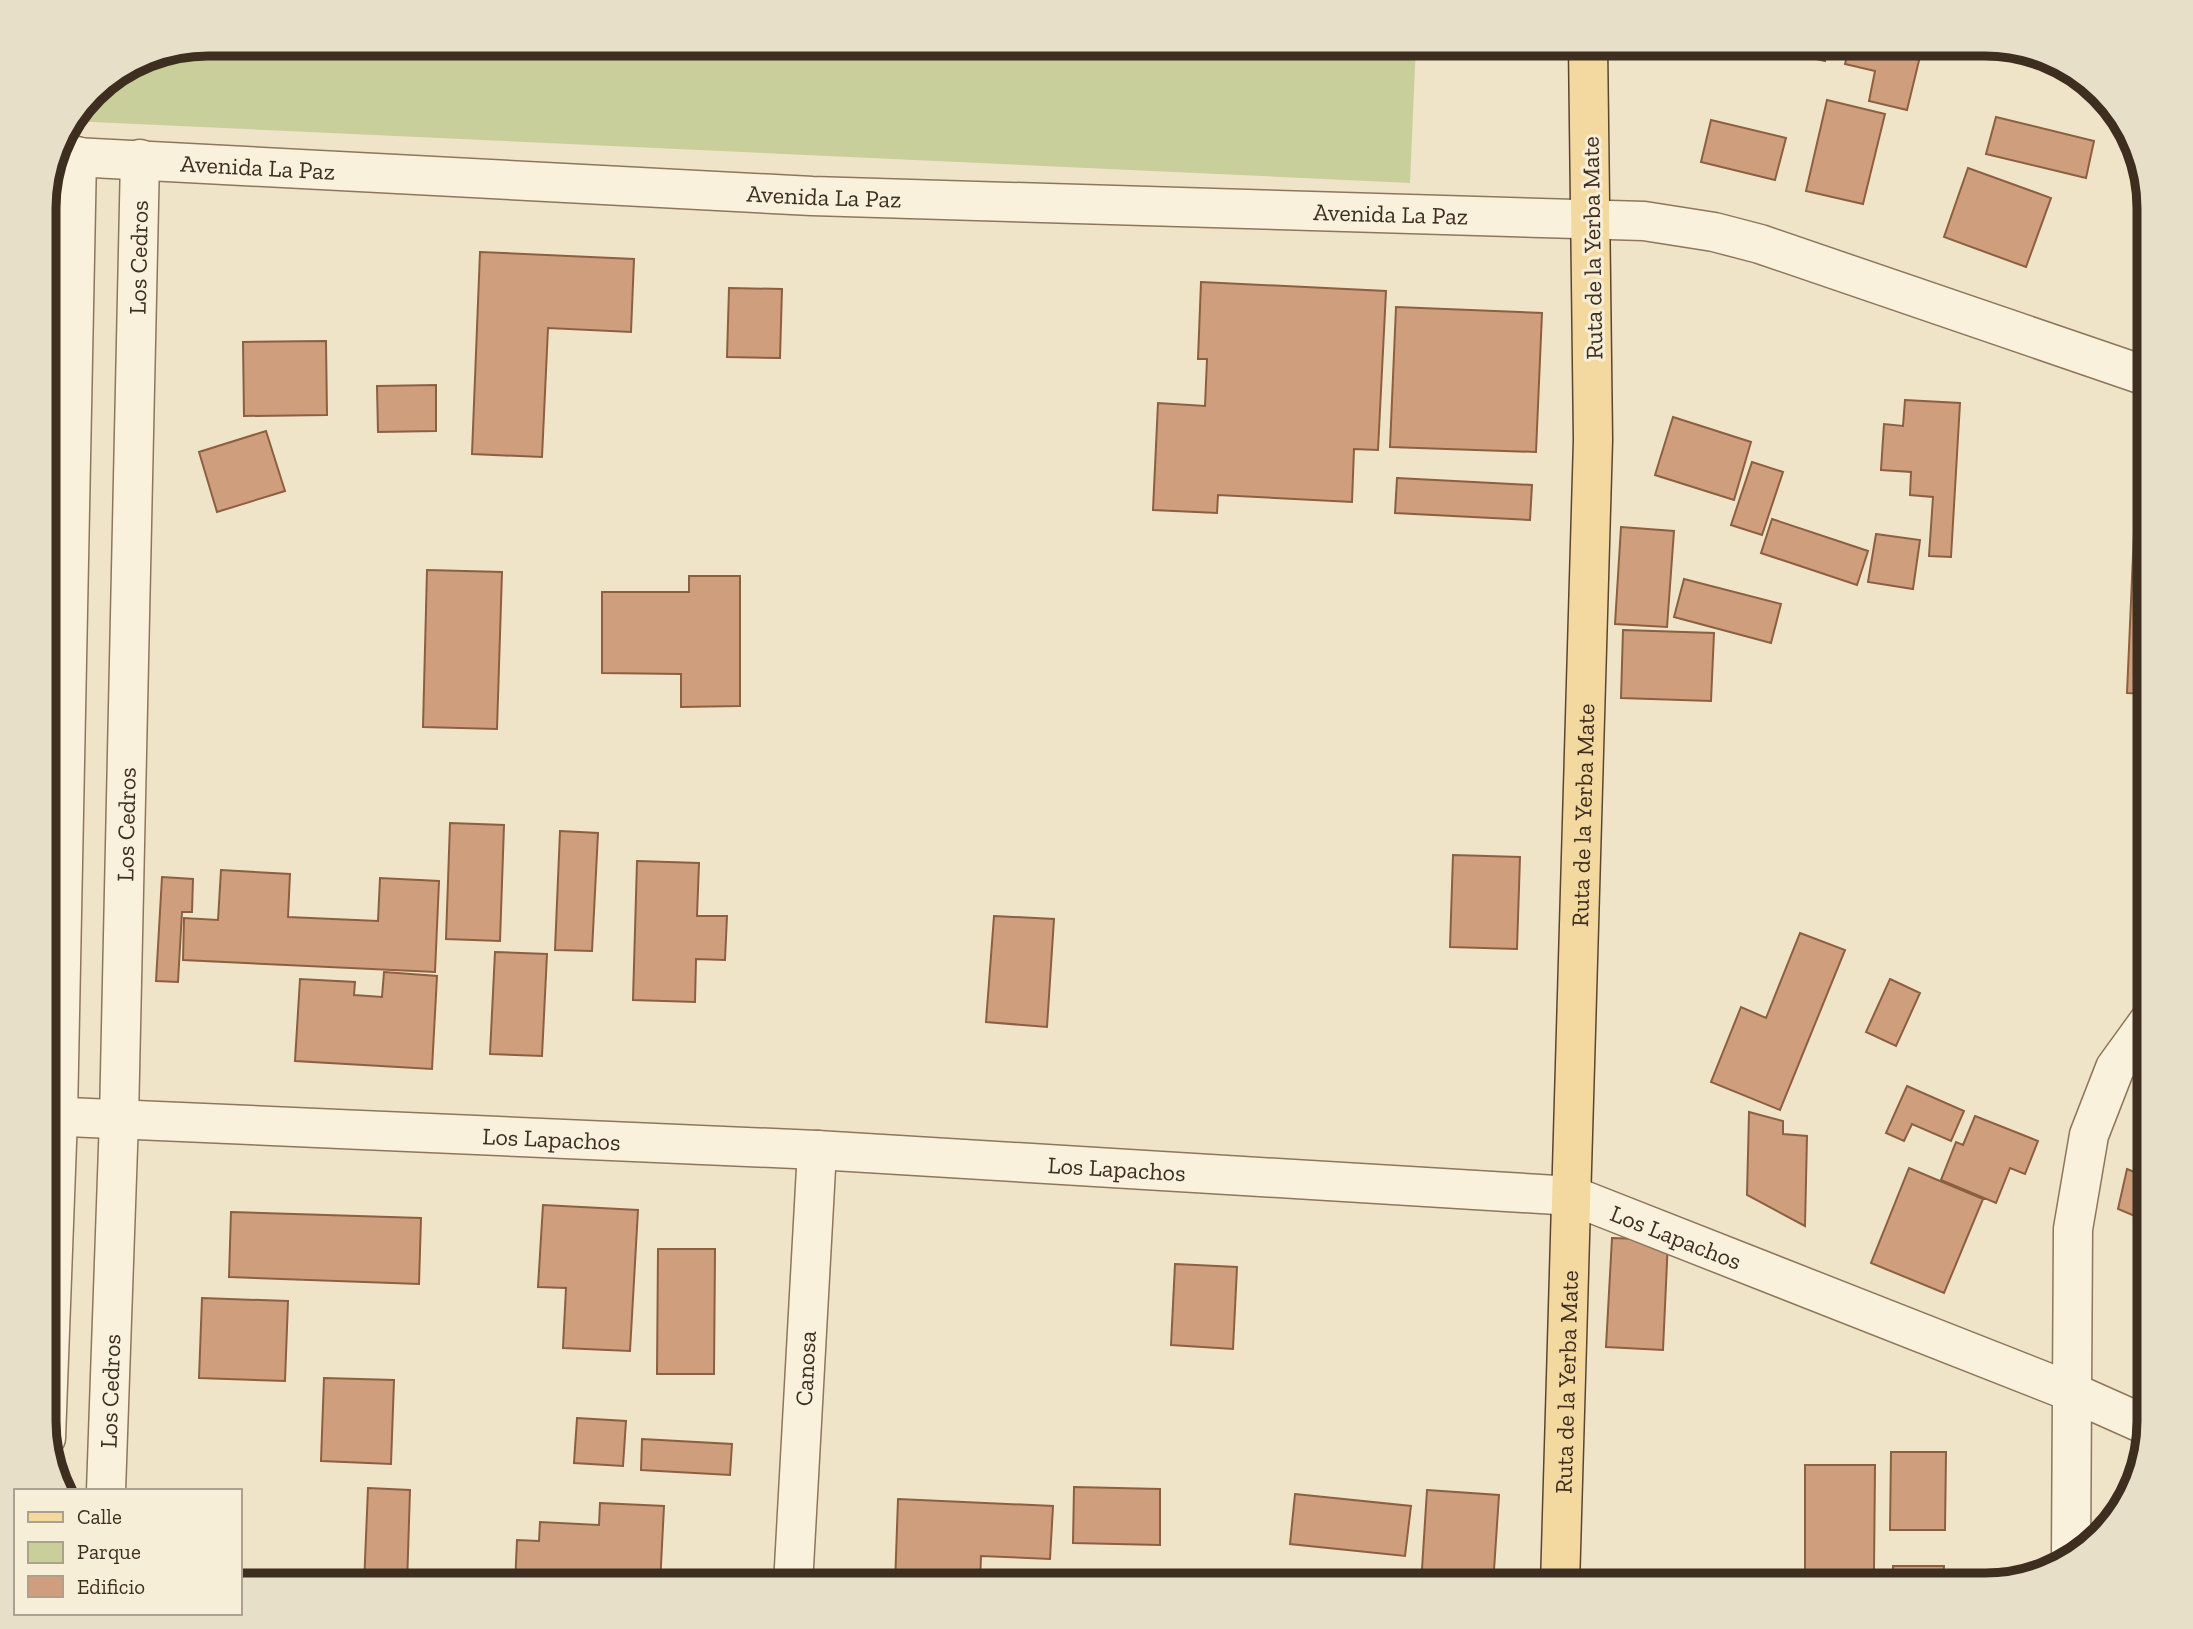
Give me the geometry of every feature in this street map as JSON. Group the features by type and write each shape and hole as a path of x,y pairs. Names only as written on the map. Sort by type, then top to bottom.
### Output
{"main road":[{"name":"Ruta de la Yerba Mate","path":"1560,1573 1593,440 1588,56"}],"street":[{"name":"Avenida La Paz","path":"66,156 812,196 1644,222 1714,232 1760,244 2137,373"},
{"path":"56,796 66,156"},
{"name":"Los Cedros","path":"106,1489 118,1119 140,159"},
{"path":"2071,1546 2073,1229 2089,1135 2115,1068 2137,1038"},
{"name":"Los Lapachos","path":"56,1116 817,1150 1573,1196 2074,1393 2137,1421"},
{"name":"Canosa","path":"794,1573 817,1150"}],"green space":[{"path":"198,56 1415,56 1410,183 83,122 108,94 132,76 159,64"}],"building":[{"path":"1803,56 1826,56 1825,61"},
{"path":"1847,56 1920,56 1907,110 1869,101 1875,71 1845,64"},
{"path":"1827,100 1885,114 1863,204 1806,191"},
{"path":"1996,117 2094,141 2086,178 1986,154"},
{"path":"1711,120 1786,138 1775,180 1701,162"},
{"path":"1968,168 2051,198 2026,267 1944,237"},
{"path":"480,252 634,259 631,332 548,328 542,457 472,454"},
{"path":"1201,282 1386,291 1378,450 1354,449 1352,502 1218,495 1217,513 1153,510 1158,403 1205,406 1207,359 1198,359"},
{"path":"729,288 782,289 780,358 727,357"},
{"path":"1396,307 1542,313 1536,452 1390,447"},
{"path":"326,341 327,415 244,416 243,342"},
{"path":"436,385 436,431 378,432 377,386"},
{"path":"1905,400 1960,403 1951,557 1929,556 1933,497 1910,495 1911,472 1881,470 1884,424 1903,426"},
{"path":"1673,417 1751,442 1734,500 1655,475"},
{"path":"266,431 285,491 217,512 199,452"},
{"path":"1752,462 1783,472 1762,535 1731,525"},
{"path":"1397,478 1532,485 1530,520 1395,513"},
{"path":"2136,487 2137,693 2127,693"},
{"path":"1772,519 1868,551 1857,585 1761,553"},
{"path":"1621,527 1674,531 1667,627 1615,624"},
{"path":"1876,534 1920,540 1913,589 1868,582"},
{"path":"427,570 502,572 497,729 423,727"},
{"path":"689,576 740,576 740,706 681,707 681,674 602,673 602,592 689,592"},
{"path":"1684,579 1781,604 1771,643 1674,617"},
{"path":"1623,630 1714,633 1711,701 1621,698"},
{"path":"450,823 504,825 500,941 446,939"},
{"path":"560,831 598,833 592,951 555,950"},
{"path":"1453,855 1520,857 1517,949 1450,947"},
{"path":"637,861 699,863 697,916 727,916 725,960 696,959 695,1002 633,1000"},
{"path":"221,870 290,874 288,917 378,921 380,878 439,881 435,972 183,960 184,918 218,920"},
{"path":"162,877 193,879 192,912 182,912 178,982 156,981"},
{"path":"994,916 1054,919 1047,1027 986,1022"},
{"path":"1800,933 1845,950 1780,1110 1711,1082 1741,1007 1766,1018"},
{"path":"495,952 547,954 542,1056 490,1054"},
{"path":"384,972 437,976 432,1069 295,1061 300,979 355,982 354,995 382,997"},
{"path":"1890,979 1920,993 1896,1046 1866,1032"},
{"path":"1907,1086 1964,1111 1951,1141 1912,1124 1904,1141 1886,1133"},
{"path":"1749,1112 1783,1121 1783,1134 1807,1136 1805,1226 1747,1195"},
{"path":"1975,1116 2038,1141 2025,1174 2010,1168 1996,1203 1941,1180 1956,1142 1963,1145"},
{"path":"1909,1168 1983,1199 1944,1293 1871,1263"},
{"path":"2127,1169 2137,1173 2137,1217 2118,1209"},
{"path":"543,1205 638,1210 630,1351 563,1348 566,1288 538,1287"},
{"path":"231,1212 421,1218 419,1284 229,1277"},
{"path":"1612,1238 1668,1240 1663,1350 1606,1347"},
{"path":"658,1249 715,1249 714,1374 657,1374"},
{"path":"1175,1264 1237,1267 1233,1349 1171,1345"},
{"path":"202,1298 288,1301 285,1381 199,1378"},
{"path":"324,1378 394,1380 391,1464 321,1461"},
{"path":"577,1418 626,1421 623,1466 574,1463"},
{"path":"642,1439 732,1444 730,1475 641,1470"},
{"path":"1891,1452 1946,1452 1945,1530 1890,1530"},
{"path":"1805,1465 1875,1465 1874,1570 1805,1570"},
{"path":"1074,1487 1160,1489 1160,1545 1073,1543"},
{"path":"368,1488 410,1490 407,1573 364,1573"},
{"path":"1427,1490 1499,1495 1494,1573 1422,1573"},
{"path":"1295,1494 1411,1506 1405,1556 1290,1544"},
{"path":"898,1499 1053,1506 1050,1559 981,1556 980,1573 895,1573"},
{"path":"600,1503 664,1506 661,1573 516,1573 517,1540 539,1541 540,1522 599,1525"},
{"path":"1893,1566 1944,1566 1944,1573 1893,1573"}]}
